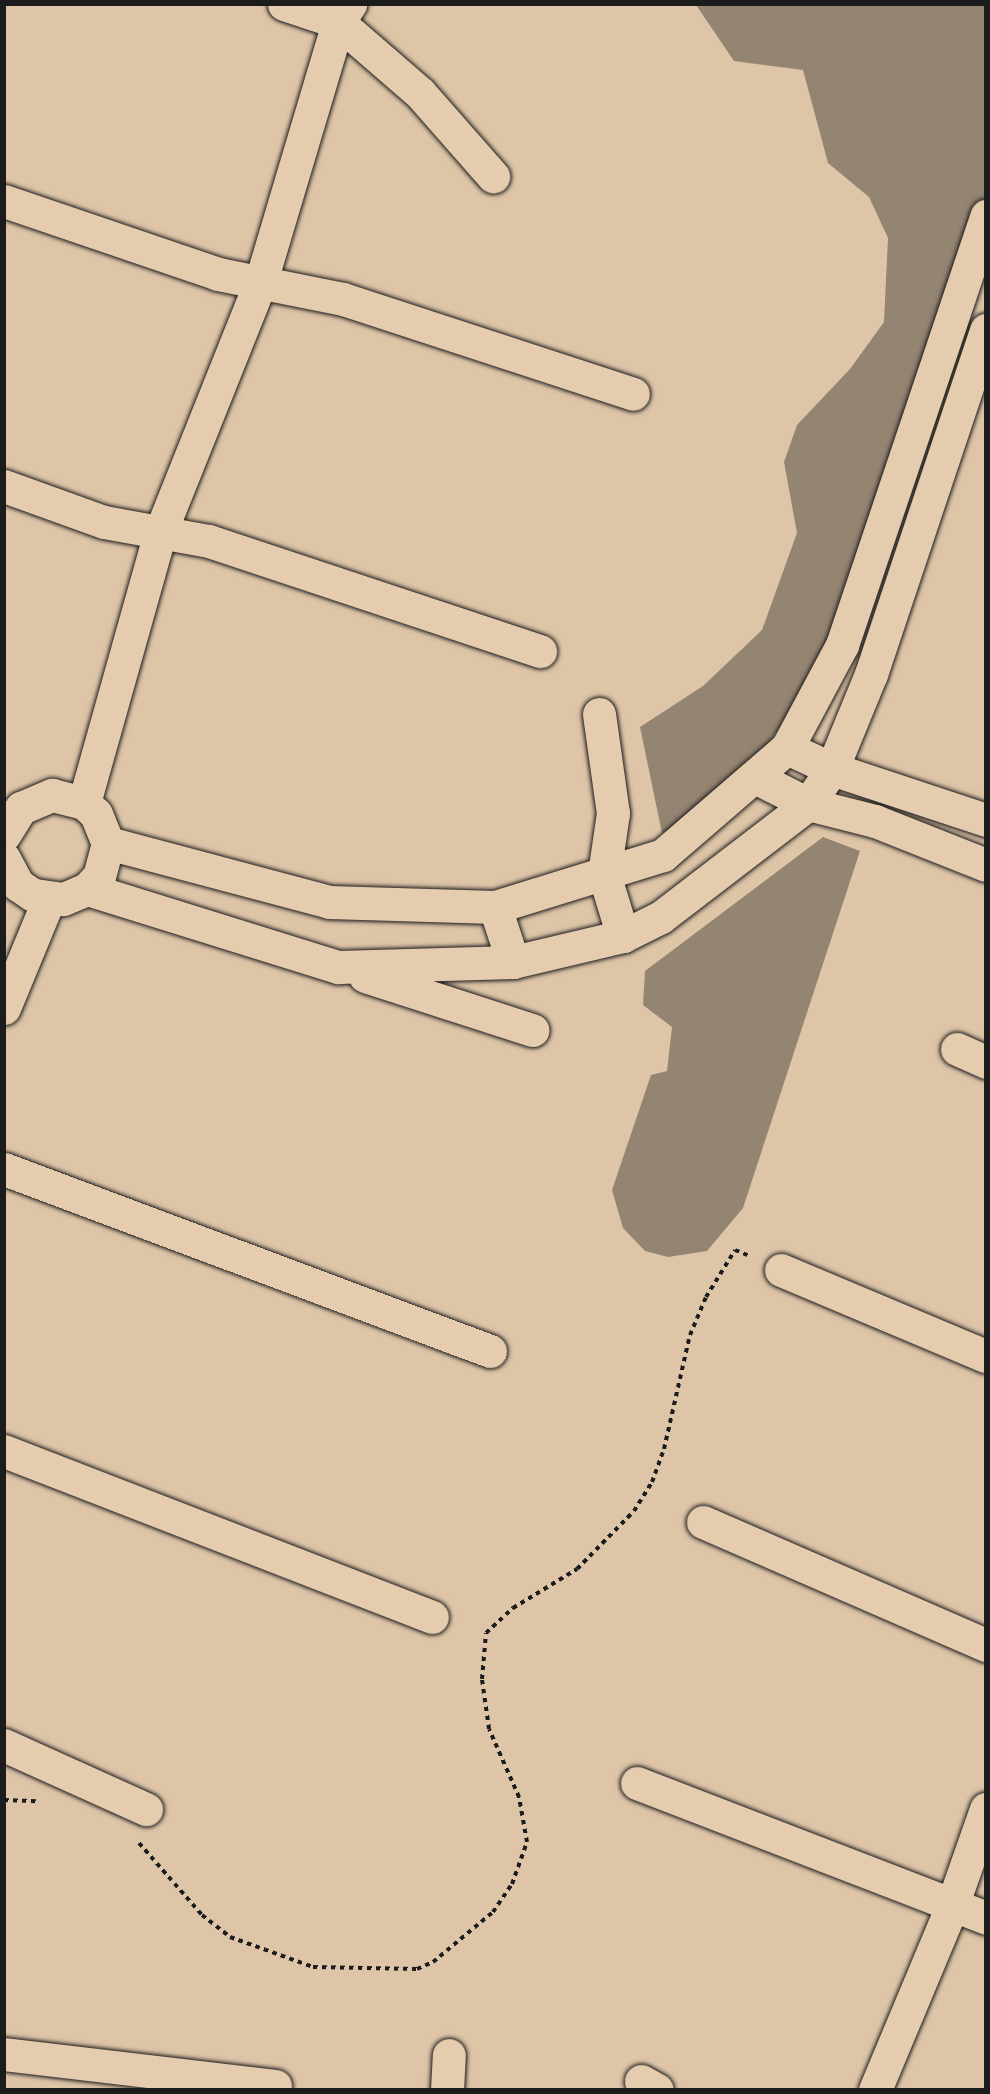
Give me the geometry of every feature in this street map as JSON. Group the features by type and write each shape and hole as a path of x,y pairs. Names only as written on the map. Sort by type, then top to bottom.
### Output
{"street":[{"path":"284,4 344,13 420,93 493,176"},
{"path":"84,803 160,533 261,281 344,13"},
{"path":"4,201 218,274 344,299 633,394"},
{"path":"108,843 330,902 495,907 663,855 757,778 787,748 842,645 986,216"},
{"path":"338,967 513,962 623,936 661,917 808,804 832,769 871,674 986,330"},
{"path":"4,486 104,522 209,541 540,651"},
{"path":"599,714 613,813 604,874 623,936"},
{"path":"787,748 832,769 986,820"},
{"path":"757,778 808,804 875,821 986,865"},
{"path":"4,835 15,815 35,799 52,795 84,803 96,814 108,843 106,861 87,889"},
{"path":"4,859 18,885 49,900 87,889 532,1030"},
{"path":"4,1008 49,900"},
{"path":"495,907 513,962"},
{"path":"4,1169 490,1351"},
{"path":"781,1270 986,1356"},
{"path":"4,1451 432,1617"},
{"path":"703,1522 986,1645"},
{"path":"4,1745 146,1809"},
{"path":"637,1783 986,1918"},
{"path":"875,2090 952,1906 986,1809"},
{"path":"4,2054 275,2086"},
{"path":"447,2090 449,2055"}],"path":[{"path":"135,1840 202,1915 230,1937 313,1967 417,1969 433,1962 493,1912 512,1884 527,1842 519,1797 489,1729 482,1679 486,1633 513,1608 577,1569 634,1511 652,1482 664,1449 690,1335 706,1297 735,1250 781,1270"},
{"path":"4,1800 43,1801"}],"shaded area":[{"path":"696,5 985,5 985,209 831,658 725,802 662,833 640,727 703,686 762,630 797,533 784,462 797,425 850,369 884,322 888,238 869,197 828,163 803,70 734,61"},
{"path":"823,837 860,851 743,1208 707,1251 668,1257 645,1251 623,1228 612,1190 651,1075 667,1071 672,1027 643,1005 645,971"}]}
